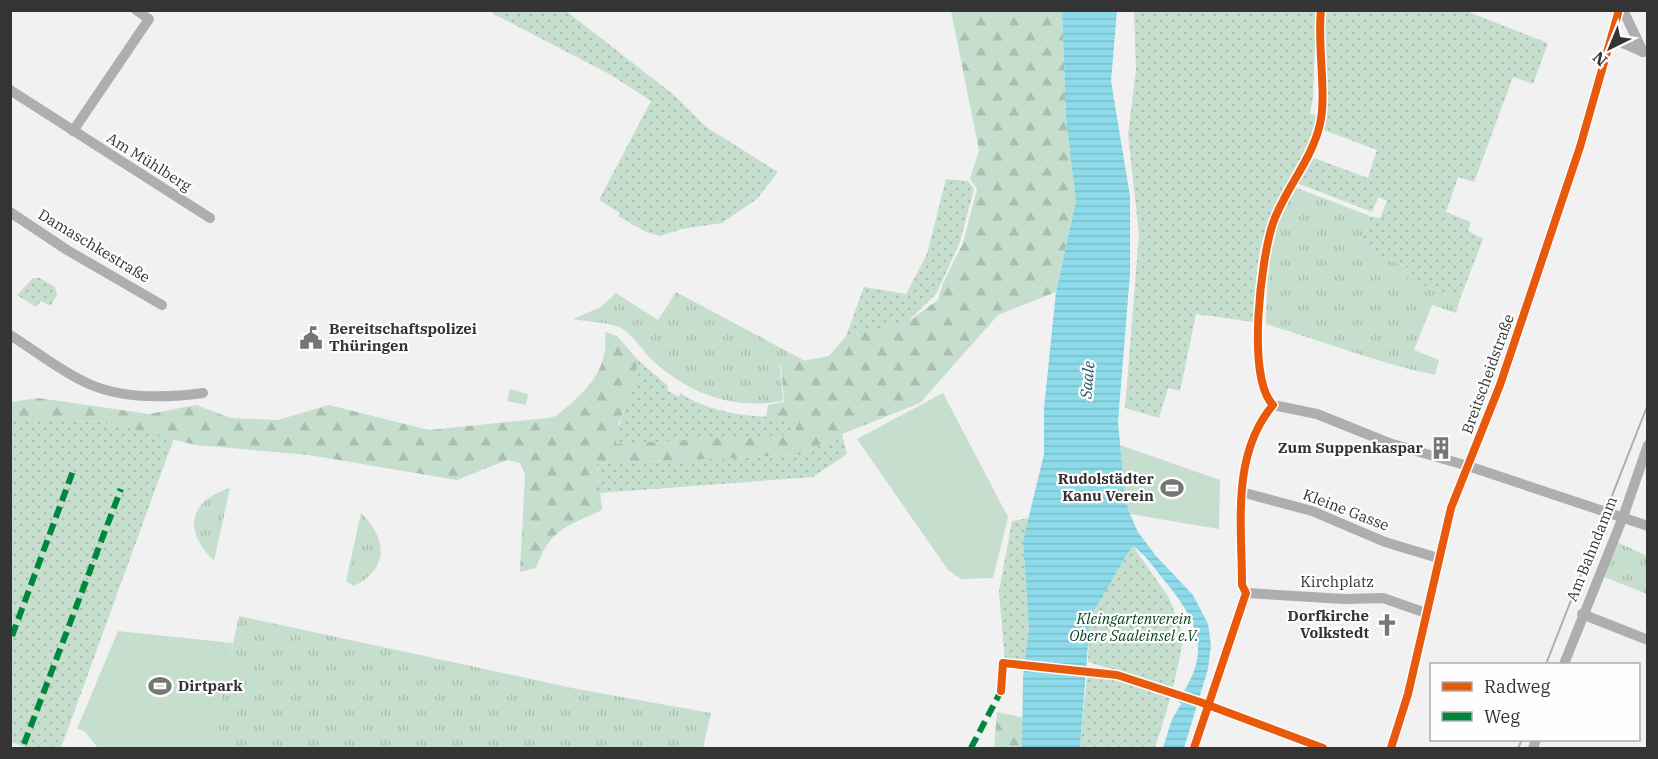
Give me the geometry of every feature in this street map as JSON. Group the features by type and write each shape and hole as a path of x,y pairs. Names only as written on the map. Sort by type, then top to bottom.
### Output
{"street":[{"path":"74,131 149,19 136,10"},
{"name":"Breitscheidstraße","path":"1394,747 1451,508 1498,392 1565,190 1618,10"},
{"path":"1623,10 1645,54"},
{"path":"1611,38 1645,54"},
{"name":"Am Mühlberg","path":"10,90 210,218"},
{"name":"Damaschkestraße","path":"10,212 67,250 162,305"},
{"path":"10,334 77,378 106,390 161,396 203,393"},
{"path":"1194,748 1204,703 1246,593 1242,585 1241,492 1245,462 1253,438 1273,405 1317,414 1389,443 1468,466 1647,526"},
{"name":"Am Bahndamm","path":"1564,663 1582,614 1623,517 1647,445"},
{"name":"Kleine Gasse","path":"1241,492 1312,510 1385,542 1438,558"},
{"name":"Kirchplatz","path":"1246,593 1344,599 1383,598 1426,613"},
{"path":"1582,614 1647,640"},
{"path":"1001,691 1007,664 1117,675 1204,703 1323,748"}],"green space":[{"path":"493,11 566,11 674,95 706,127 778,172 757,199 722,223 682,229 660,236 646,232 618,216 620,213 599,200 651,101 611,75 492,13"},
{"path":"951,11 1062,11 1066,119 1076,201 1056,292 998,315 920,403 842,434 800,455 597,464 602,510 561,531 547,545 536,568 520,572 525,475 520,463 507,460 457,480 309,455 196,445 99,422 29,417 11,419 10,402 38,398 149,414 196,405 231,418 278,420 329,405 429,430 548,418 556,416 566,408 593,380 603,358 605,332 617,336 637,359 637,378 618,425 796,434 794,418 766,417 768,405 784,402 781,365 829,356 846,336 906,323 938,300 943,283 963,243 977,189 970,179 979,150"},
{"path":"1134,11 1316,11 1313,99 1310,113 1318,117 1307,148 1263,239 1257,270 1253,322 1196,314 1180,391 1168,388 1159,418 1125,408 1139,234 1128,135 1136,69"},
{"path":"1325,11 1466,11 1548,43 1533,84 1513,77 1474,182 1458,177 1446,212 1471,222 1468,231 1483,239 1460,299 1406,279 1410,269 1359,245 1370,216 1380,218 1387,201 1378,197 1372,212 1297,183 1314,158 1368,178 1377,150 1324,130"},
{"path":"946,179 968,181 974,189 960,242 936,294 906,323 846,336 864,287 906,294 927,254"},
{"path":"1294,187 1370,216 1359,245 1410,269 1406,279 1460,299 1456,313 1432,305 1414,350 1439,360 1435,375 1371,358 1266,324 1268,272 1274,231 1285,198"},
{"path":"33,278 40,278 55,287 57,295 50,306 41,301 36,307 17,295"},
{"path":"676,292 805,361 780,365 783,401 747,403 713,397 666,372 623,329 608,324 573,319 601,307 616,293 658,320"},
{"path":"637,359 667,385 668,391 679,397 680,393 706,406 735,413 794,418 796,434 616,444 620,422 634,381"},
{"path":"510,389 528,394 526,405 507,401"},
{"path":"943,393 1008,517 993,578 961,579 948,570 857,439"},
{"path":"29,417 99,422 174,438 61,748 28,748 11,742 11,419"},
{"path":"842,434 847,454 813,477 600,493 597,464 800,455"},
{"name":"Rudolstädter Kanu Verein","path":"1120,445 1220,480 1219,529 1130,514 1125,497"},
{"path":"230,488 214,561 198,539 194,528 195,518 198,509 205,501"},
{"path":"361,513 376,533 381,552 374,571 354,586 346,581"},
{"path":"1029,518 1023,541 1029,628 1026,661 1005,662 999,591 1012,521"},
{"path":"1617,542 1647,556 1647,594 1602,576"},
{"name":"Kleingartenverein Obere Saaleinsel e.V.","path":"1133,546 1169,598 1184,637 1173,688 1088,662 1089,631 1093,608"},
{"path":"239,616 577,689 711,713 703,748 210,748"},
{"name":"Dirtpark","path":"118,631 233,643 210,748 98,748 84,731 77,729"},
{"path":"1087,675 1115,678 1171,696 1155,748 1080,748"},
{"path":"997,712 1024,718 1022,748 994,748"}],"water":[{"name":"Saale","path":"1062,11 1117,11 1111,81 1130,196 1130,274 1118,422 1125,497 1138,532 1156,556 1193,595 1208,624 1211,645 1208,669 1184,748 1163,748 1172,719 1181,704 1178,700 1189,683 1195,667 1198,652 1197,637 1193,623 1176,595 1146,557 1133,546 1090,619 1080,748 1022,748 1023,678 1029,628 1023,541 1044,454 1044,408 1056,292 1076,201 1066,119"}],"railway":[{"path":"1546,663 1648,404"},
{"path":"1518,748 1522,741"}],"marked path":[{"path":"12,636 73,471"},
{"path":"24,744 121,489"},
{"path":"971,748 1001,691"}],"cycle path":[{"path":"1194,748 1246,593 1242,585 1241,538 1245,468 1250,446 1273,405 1265,391 1258,345 1258,317 1264,263 1268,240 1278,210 1311,150 1320,124 1323,99 1321,10"},
{"path":"1391,748 1408,694 1451,508 1500,385 1580,147 1619,10"},
{"path":"1001,691 1003,663 1117,675 1200,702 1323,748"}],"place":[{"name":"Bereitschaftspolizei Thüringen","path":"311,338"},
{"name":"Zum Suppenkaspar","path":"1441,448"},
{"name":"Rudolstädter Kanu Verein","path":"1172,488"},
{"name":"Dorfkirche Volkstedt","path":"1387,625"},
{"name":"Dirtpark","path":"160,686"}]}
